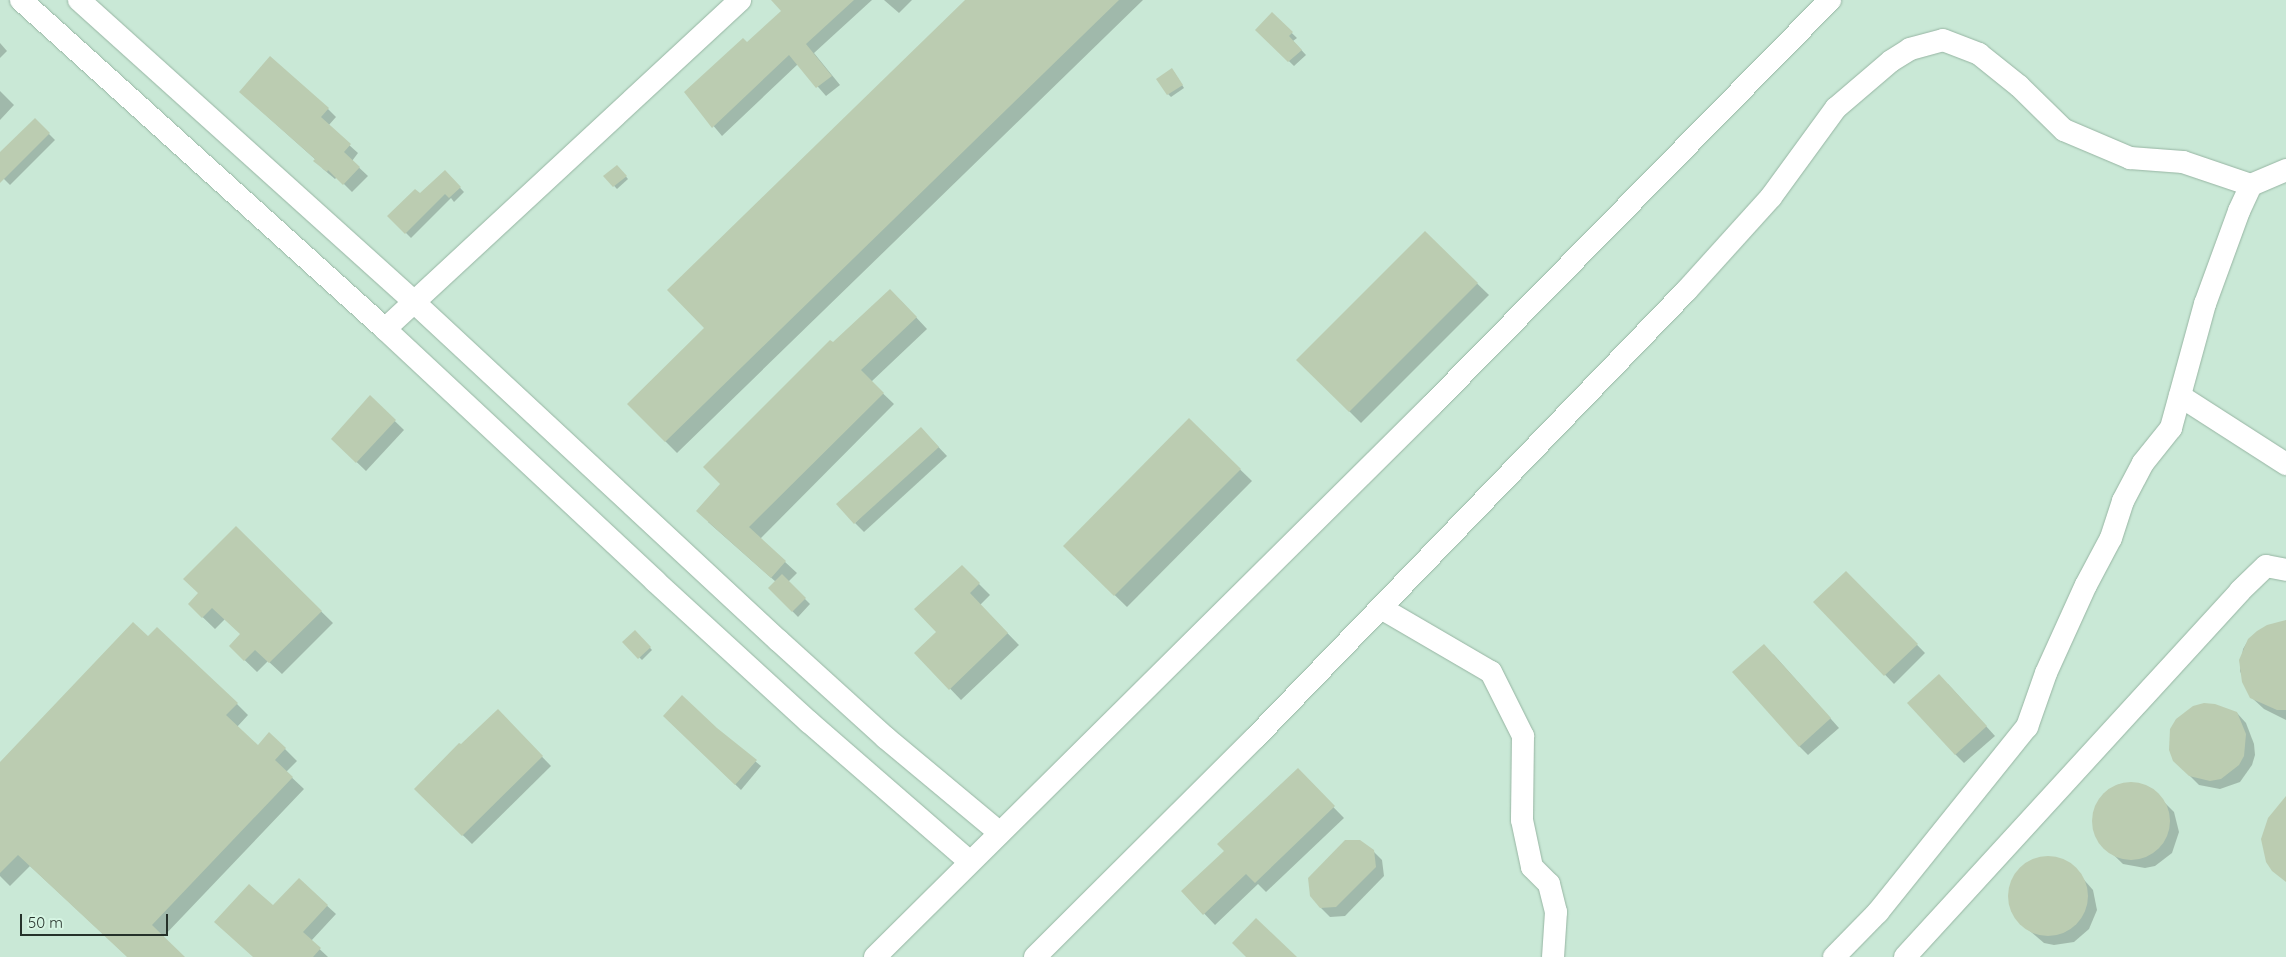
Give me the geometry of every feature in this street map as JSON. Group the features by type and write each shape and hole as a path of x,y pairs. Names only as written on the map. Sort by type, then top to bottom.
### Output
{"street":[{"path":"21,0 385,329 662,588 809,722 969,861"},
{"path":"79,0 414,302 786,648 886,738 1000,833"},
{"path":"385,329 740,0"},
{"path":"875,957 969,861 1000,833 1432,405 1830,0"},
{"path":"1035,957 1122,872 1381,608 1495,487 1687,290 1758,213 1836,108 1891,62 1910,49 1943,40 1979,54 2019,86 2064,130 2130,158 2183,162 2251,186"},
{"path":"1834,957 1878,912 2027,726 2046,673 2086,585 2110,538 2123,501 2143,463 2171,428 2205,304 2239,211 2251,186 2286,170"},
{"path":"2180,396 2286,464"},
{"path":"1906,957 2240,591 2266,566 2286,570"},
{"path":"1381,608 1491,672 1523,736 1522,820 1532,867 1549,884 1556,912 1553,957"}],"building":[{"path":"771,0 854,0 806,44 832,76 816,88 789,55 712,128 684,92 743,38 747,42 781,11"},
{"path":"965,0 1119,0 665,442 627,404 704,328 667,290"},
{"path":"1272,12 1293,32 1289,36 1302,50 1288,62 1255,30"},
{"path":"270,56 329,108 321,117 351,144 344,152 360,167 343,185 328,170 327,172 313,161 315,159 239,92"},
{"path":"1172,68 1183,85 1167,95 1156,79"},
{"path":"35,118 50,133 0,183 0,152"},
{"path":"617,165 627,176 613,187 603,176"},
{"path":"445,170 461,187 449,198 445,194 405,234 387,216 415,189 420,193"},
{"path":"1425,231 1478,283 1349,412 1296,360"},
{"path":"890,289 917,317 861,370 884,393 749,527 786,561 771,578 696,511 720,484 703,467 830,340 833,342"},
{"path":"370,395 396,420 356,463 331,439"},
{"path":"1189,418 1241,469 1114,596 1063,546"},
{"path":"921,427 939,447 854,524 836,504"},
{"path":"236,526 322,611 269,663 255,650 244,661 229,646 240,634 212,608 202,618 188,604 198,593 183,579"},
{"path":"962,565 980,583 970,593 1008,633 949,690 914,653 936,632 914,609"},
{"path":"1846,571 1918,644 1884,676 1813,602"},
{"path":"782,574 806,598 792,612 768,588"},
{"path":"2286,620 2286,710 2277,710 2250,698 2242,682 2239,660 2248,639 2257,631 2267,625"},
{"path":"133,622 148,636 157,627 238,703 226,715 258,745 269,732 286,748 275,760 293,777 152,925 185,957 127,957 18,855 0,873 0,762"},
{"path":"635,630 651,647 638,659 622,642"},
{"path":"1764,644 1831,718 1799,747 1732,672"},
{"path":"1939,674 1987,726 1955,755 1907,703"},
{"path":"682,695 717,728 757,760 735,785 663,716"},
{"path":"2204,703 2215,704 2237,712 2246,734 2244,756 2239,765 2221,779 2210,781 2189,776 2173,761 2169,750 2170,729 2176,719 2193,706"},
{"path":"498,709 543,756 462,836 414,789 459,743 461,744"},
{"path":"1298,768 1335,806 1255,883 1246,874 1203,915 1181,891 1224,851 1217,844"},
{"path":"2131,782 2146,785 2159,793 2167,806 2170,821 2167,836 2159,849 2146,857 2131,860 2116,857 2103,849 2095,836 2092,821 2095,806 2103,793 2116,785"},
{"path":"2286,796 2286,882 2272,871 2266,862 2261,839 2268,818"},
{"path":"1345,840 1360,840 1374,850 1376,867 1336,907 1320,908 1310,896 1308,878"},
{"path":"2048,856 2063,859 2076,868 2085,881 2088,896 2085,911 2076,924 2063,933 2048,936 2033,933 2020,924 2011,911 2008,896 2011,881 2020,868 2033,859"},
{"path":"299,878 328,905 303,932 321,948 313,957 253,957 214,922 249,884 273,905"},
{"path":"1256,918 1297,957 1246,957 1232,943"}]}
